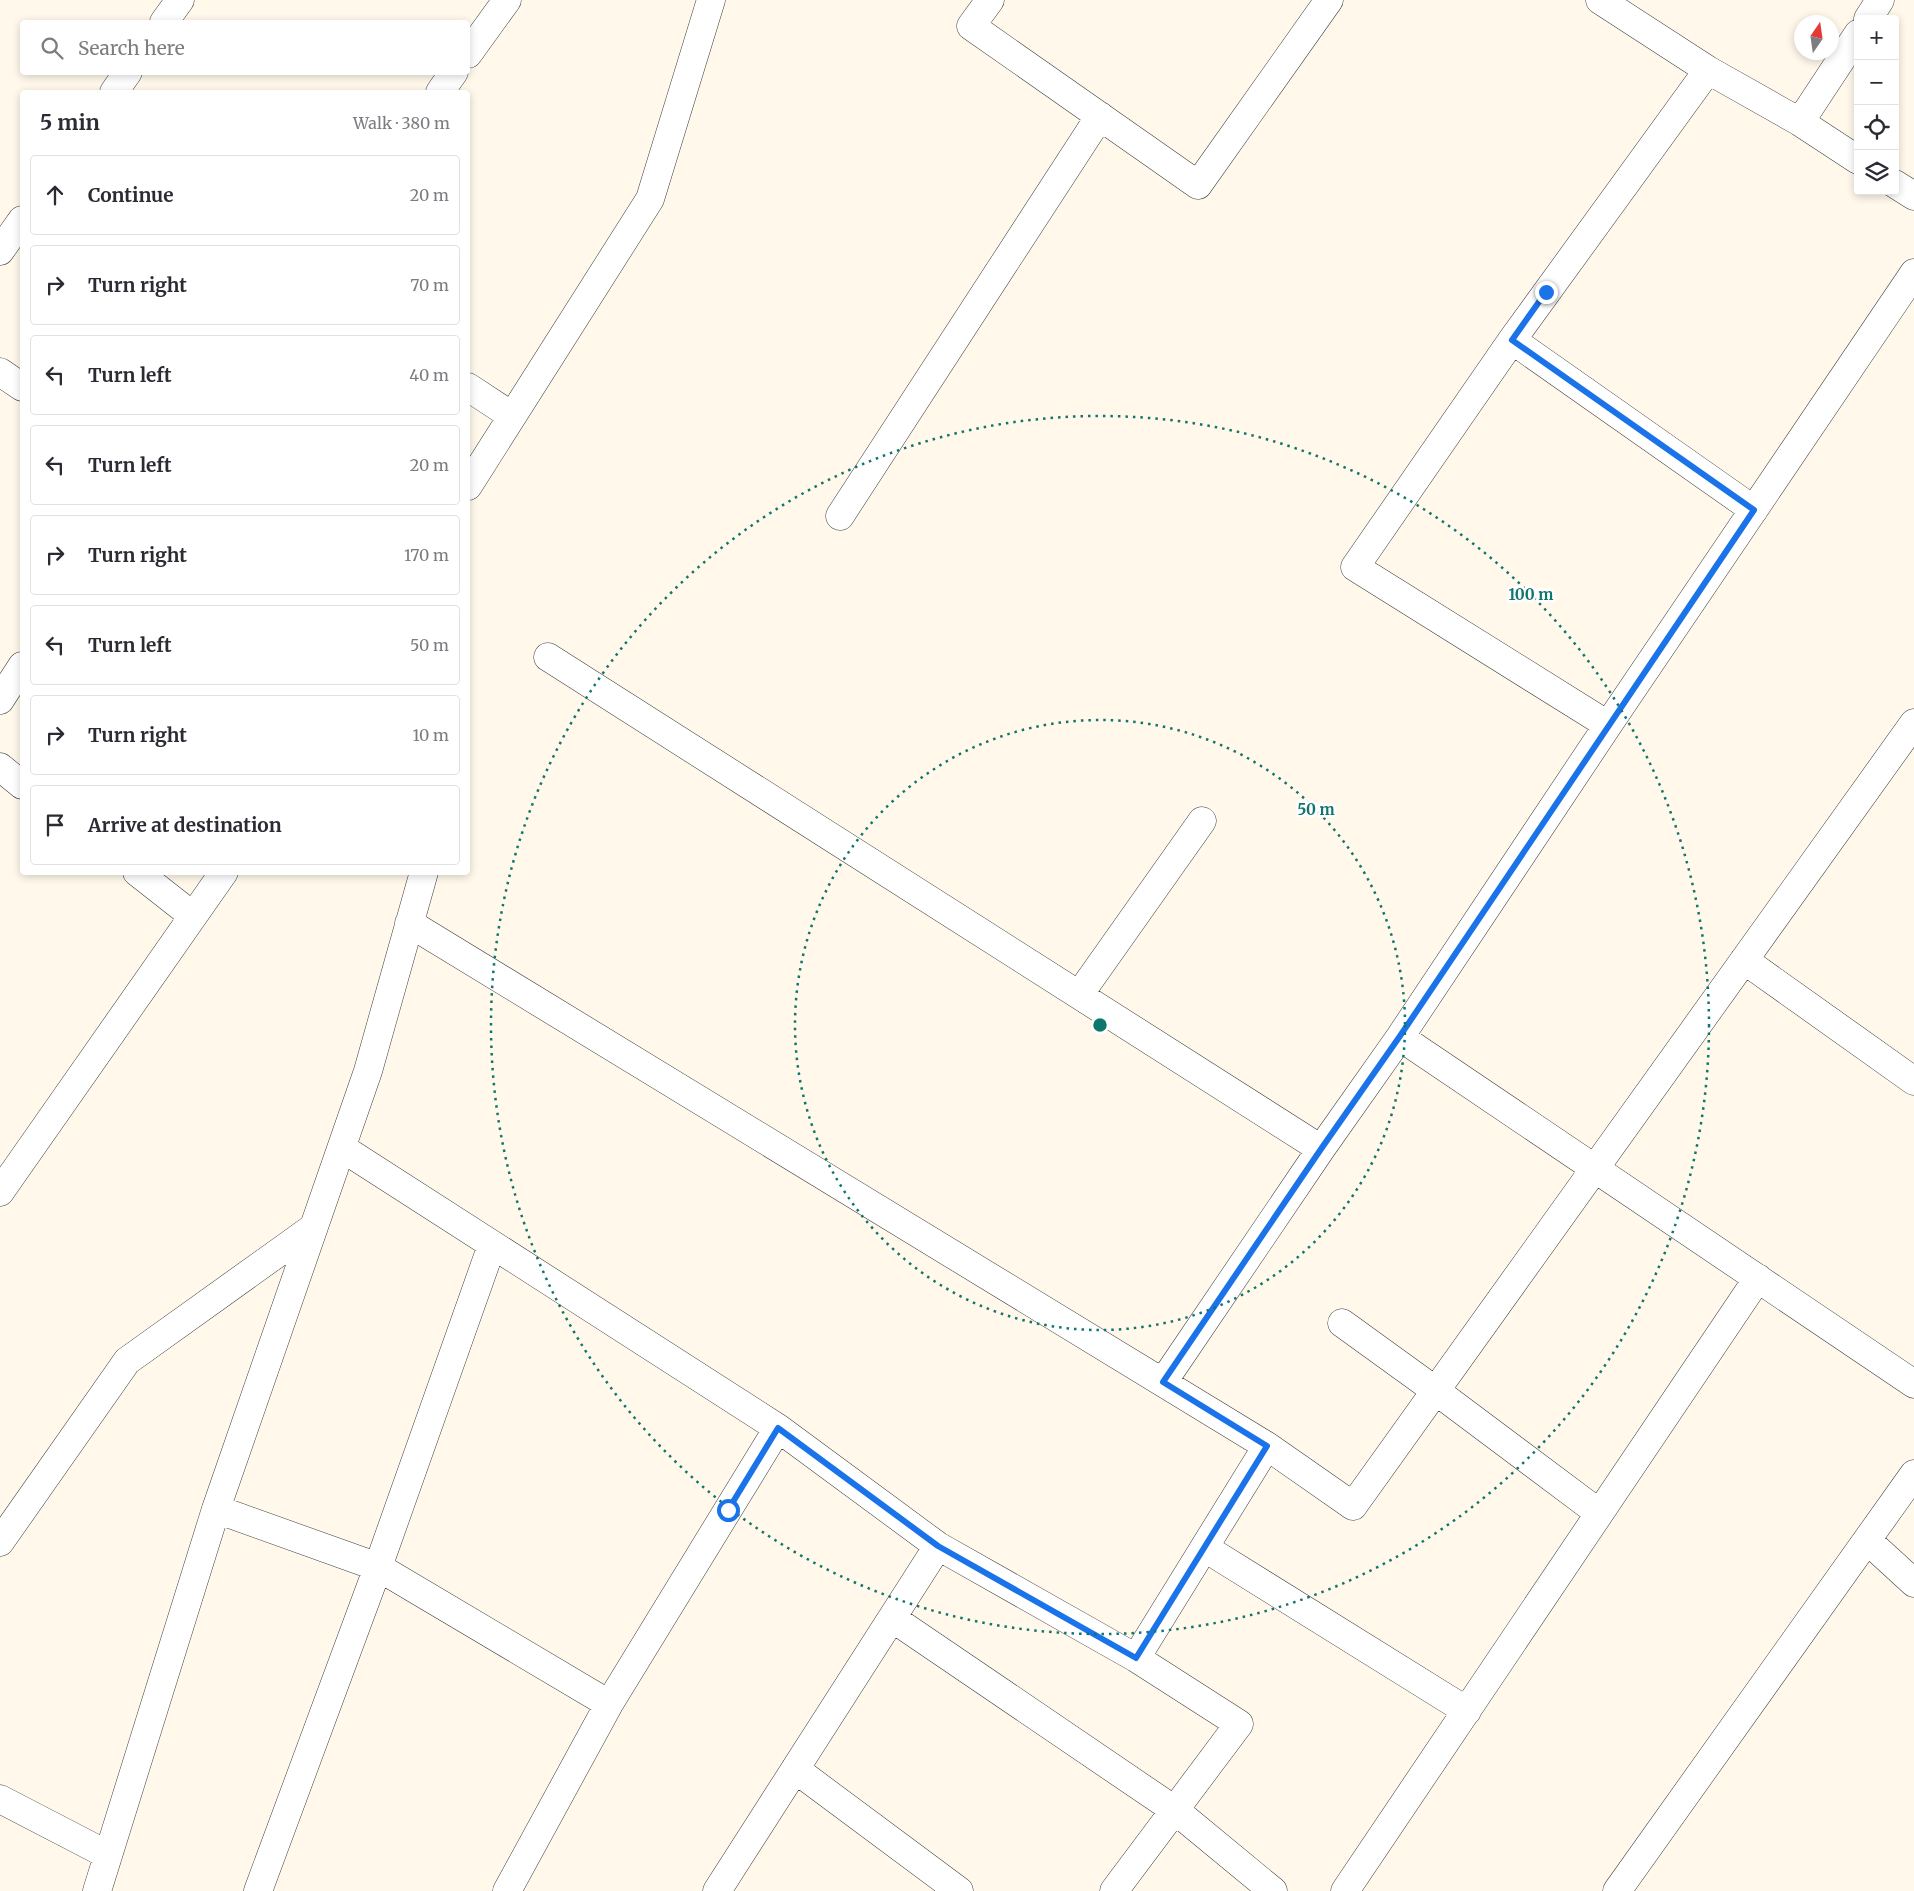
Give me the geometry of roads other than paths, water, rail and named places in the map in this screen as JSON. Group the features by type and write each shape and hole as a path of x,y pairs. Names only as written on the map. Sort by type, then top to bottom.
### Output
{"street":[{"path":"165,20 180,0"},
{"path":"470,51 507,0"},
{"path":"470,483 650,199 711,0"},
{"path":"990,0 971,26 1198,185 1329,0"},
{"path":"1600,0 1708,70 1800,122 1854,157"},
{"path":"1871,15 1880,0"},
{"path":"1800,122 1854,40"},
{"path":"1608,725 1355,568 1512,340 1708,70"},
{"path":"115,90 126,75"},
{"path":"441,90 452,75"},
{"path":"840,516 1100,116"},
{"path":"1899,187 1914,196"},
{"path":"0,251 20,223"},
{"path":"1163,1382 1400,1036 1914,273"},
{"path":"1512,340 1754,510"},
{"path":"0,372 20,386"},
{"path":"470,388 512,416"},
{"path":"548,657 1321,1149"},
{"path":"0,700 20,669"},
{"path":"409,923 1267,1446 1354,1506 1914,723"},
{"path":"0,767 20,783"},
{"path":"1079,995 1202,821"},
{"path":"140,875 194,916"},
{"path":"0,1192 222,875"},
{"path":"97,1891 216,1509 368,1071 423,875"},
{"path":"1744,960 1914,1081"},
{"path":"1400,1036 1914,1384"},
{"path":"342,1148 778,1428 938,1546 1136,1658 1239,1724 1176,1811 1114,1891"},
{"path":"0,1542 127,1361 314,1227"},
{"path":"258,1891 378,1567 492,1245"},
{"path":"1346,1891 1758,1278"},
{"path":"1342,1323 1599,1514"},
{"path":"507,1891 609,1704 778,1428"},
{"path":"1136,1658 1267,1446"},
{"path":"1617,1891 1914,1474"},
{"path":"216,1509 378,1567 609,1704"},
{"path":"1867,1540 1914,1583"},
{"path":"717,1891 938,1546"},
{"path":"1204,1548 1467,1710"},
{"path":"892,1618 1176,1811 1272,1891"},
{"path":"795,1769 959,1891"},
{"path":"0,1799 108,1855"}]}
